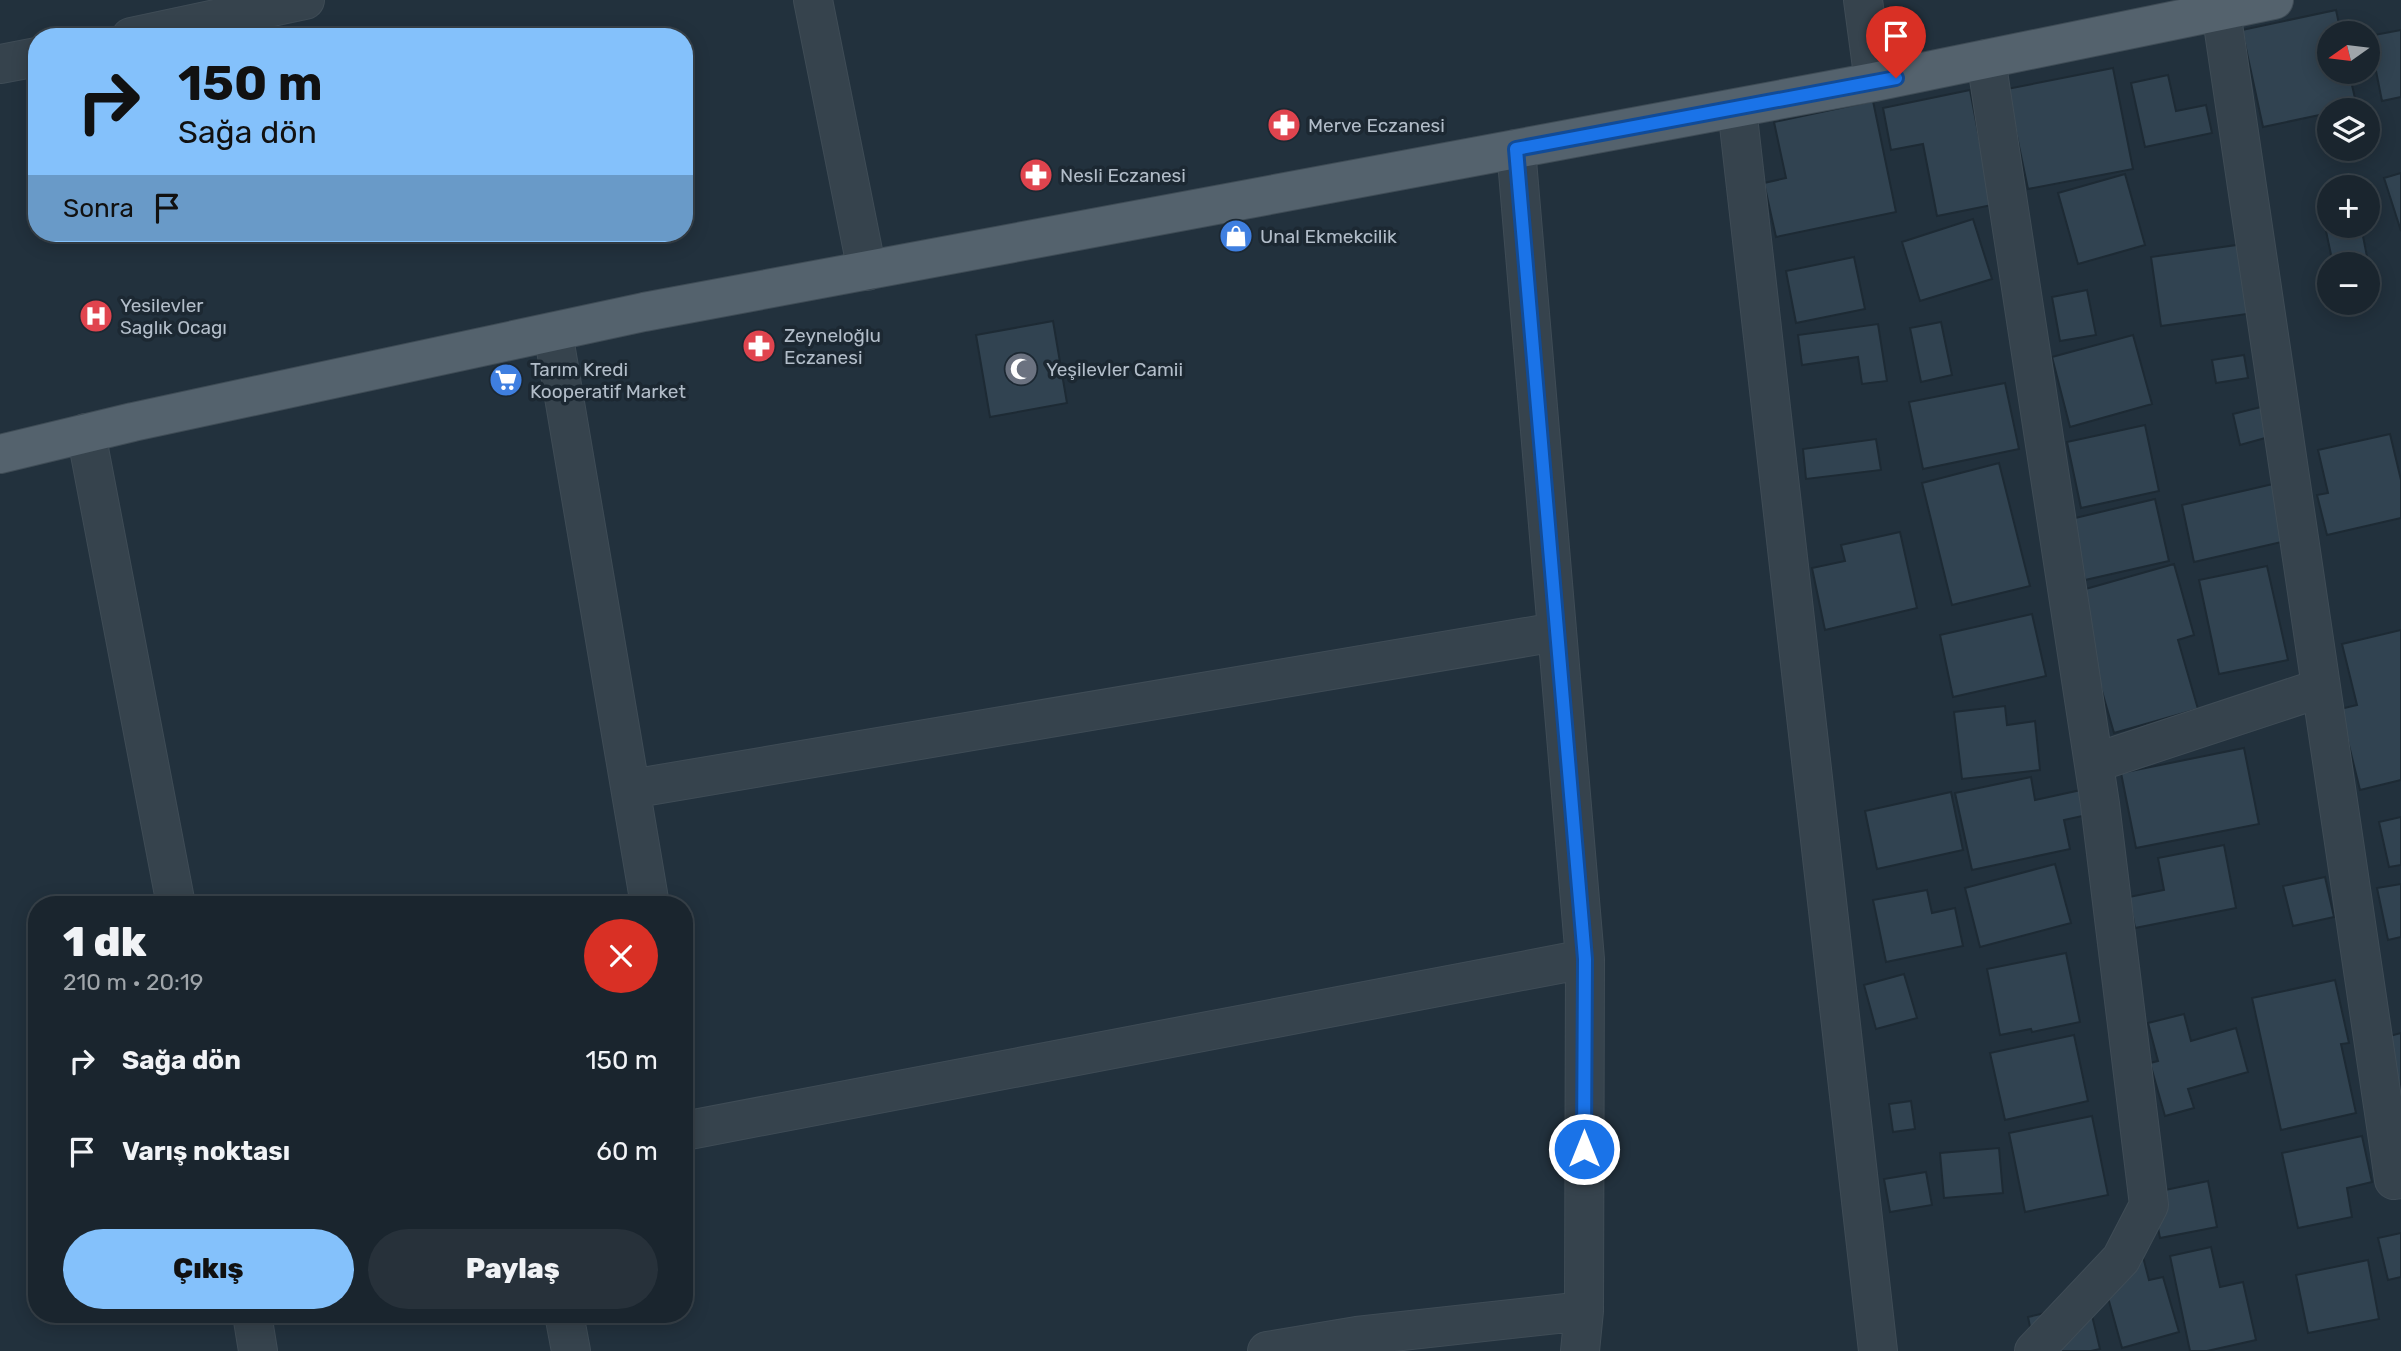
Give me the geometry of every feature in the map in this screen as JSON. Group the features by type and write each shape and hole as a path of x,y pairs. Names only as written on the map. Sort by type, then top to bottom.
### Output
{"main road":[{"path":"0,454 644,312 1874,82 2274,0"}],"street":[{"path":"173,28 305,0"},
{"path":"813,0 867,271"},
{"path":"1863,0 1874,82"},
{"path":"2221,11 2394,1180 2401,1179"},
{"path":"0,64 28,59"},
{"path":"1986,59 2094,763 2149,1205 2121,1259 2034,1351"},
{"path":"1737,108 1878,1351"},
{"path":"1516,149 1585,959 1584,1311 1580,1351"},
{"path":"553,332 649,896"},
{"path":"86,433 174,896"},
{"path":"631,789 1556,632"},
{"path":"2094,763 2321,688"},
{"path":"693,1122 1585,959"},
{"path":"1267,1351 1357,1336 1584,1311"},
{"path":"253,1323 258,1351"},
{"path":"566,1323 571,1351"}],"building":[{"path":"2336,10 2338,21 2317,21 2317,84 2352,84 2355,98 2317,98 2317,116 2263,127 2242,30"},
{"path":"2401,30 2401,97 2382,101 2379,84 2380,34"},
{"path":"2113,68 2133,169 2028,189 2007,89"},
{"path":"2168,75 2176,111 2206,105 2212,133 2145,147 2131,83"},
{"path":"1970,90 1992,205 1937,216 1923,144 1891,150 1883,108"},
{"path":"1873,101 1896,212 1776,237 1764,183 1786,178 1774,122"},
{"path":"2401,173 2401,231 2384,178"},
{"path":"2125,174 2145,245 2078,264 2058,193"},
{"path":"1973,219 1992,279 1920,301 1902,242"},
{"path":"2327,238 2363,238 2366,252 2330,252"},
{"path":"2244,244 2254,313 2161,326 2151,257"},
{"path":"1854,257 1865,309 1796,323 1786,271"},
{"path":"2087,290 2096,335 2060,341 2052,297"},
{"name":"Yeşilevler Camii","path":"1053,321 1067,403 990,417 976,335"},
{"path":"1941,322 1952,375 1921,382 1910,328"},
{"path":"1878,324 1887,381 1862,384 1858,357 1802,365 1798,335"},
{"path":"2133,335 2152,404 2070,427 2052,357"},
{"path":"2244,355 2248,378 2216,383 2212,360"},
{"path":"2005,383 2019,449 1923,469 1909,402"},
{"path":"2269,405 2276,435 2240,445 2233,414"},
{"path":"2145,425 2159,491 2081,508 2067,442"},
{"path":"2390,434 2401,480 2401,518 2327,535 2317,495 2328,493 2318,450"},
{"path":"1876,439 1881,470 1806,479 1803,449"},
{"path":"1999,463 2030,586 1952,605 1922,483"},
{"path":"2273,484 2286,541 2194,562 2182,505"},
{"path":"2155,499 2169,561 2085,580 2071,519"},
{"path":"1900,532 1917,608 1825,630 1812,568 1845,561 1841,545"},
{"path":"2174,564 2194,635 2178,640 2198,709 2114,733 2081,618 2082,590"},
{"path":"2267,566 2288,660 2219,674 2199,580"},
{"path":"2032,614 2046,676 1953,697 1940,635"},
{"path":"2401,630 2401,780 2360,790 2340,709 2357,705 2342,644"},
{"path":"2005,706 2007,725 2035,721 2040,770 1962,779 1954,712"},
{"path":"2244,748 2259,824 2136,848 2121,773"},
{"path":"2031,777 2035,800 2081,790 2087,815 2064,820 2070,849 1972,870 1955,793"},
{"path":"1951,792 1963,850 1877,869 1865,811"},
{"path":"2401,817 2401,865 2389,867 2379,822"},
{"path":"2224,845 2236,908 2135,928 2129,897 2164,890 2158,858"},
{"path":"2055,864 2071,923 1980,947 1965,888"},
{"path":"2325,877 2334,917 2293,926 2283,886"},
{"path":"2401,884 2401,937 2388,940 2377,888"},
{"path":"1927,890 1932,913 1955,908 1963,946 1886,962 1873,900"},
{"path":"2066,953 2080,1022 2032,1032 2031,1029 2000,1035 1987,969"},
{"path":"1904,974 1917,1018 1876,1029 1864,985"},
{"path":"2335,980 2349,1043 2341,1044 2356,1113 2281,1130 2252,998"},
{"path":"2184,1014 2191,1041 2236,1028 2248,1072 2188,1089 2194,1108 2165,1116 2150,1063 2158,1061 2148,1023"},
{"path":"2401,1033 2401,1100 2386,1037"},
{"path":"2074,1035 2088,1101 2005,1120 1990,1053"},
{"path":"1911,1101 1915,1129 1893,1132 1889,1104"},
{"path":"2092,1116 2108,1195 2025,1212 2009,1133"},
{"path":"2362,1136 2372,1182 2347,1188 2352,1217 2298,1228 2282,1153"},
{"path":"1999,1148 2003,1193 1944,1198 1940,1153"},
{"path":"1926,1172 1932,1205 1890,1212 1884,1179"},
{"path":"2208,1181 2217,1227 2160,1238 2151,1193"},
{"path":"2401,1233 2401,1277 2388,1280 2378,1238"},
{"path":"2211,1247 2220,1287 2243,1282 2256,1340 2207,1351 2190,1351 2170,1256"},
{"path":"2142,1253 2149,1280 2163,1277 2179,1332 2122,1348 2099,1265"},
{"path":"2368,1260 2379,1319 2308,1333 2296,1275"},
{"path":"2089,1303 2100,1349 2035,1351 2028,1317"}],"place":[{"name":"Merve Eczanesi","path":"1284,125"},
{"name":"Nesli Eczanesi","path":"1036,175"},
{"name":"Unal Ekmekcilik","path":"1236,236"},
{"name":"Yesilevler Saglık Ocagı","path":"96,316"},
{"name":"Zeyneloğlu Eczanesi","path":"759,346"},
{"name":"Yeşilevler Camii","path":"1021,369"},
{"name":"Tarım Kredi Kooperatif Market","path":"506,380"}],"route":[{"path":"1584,1149 1585,959 1516,149 1896,78"}]}
